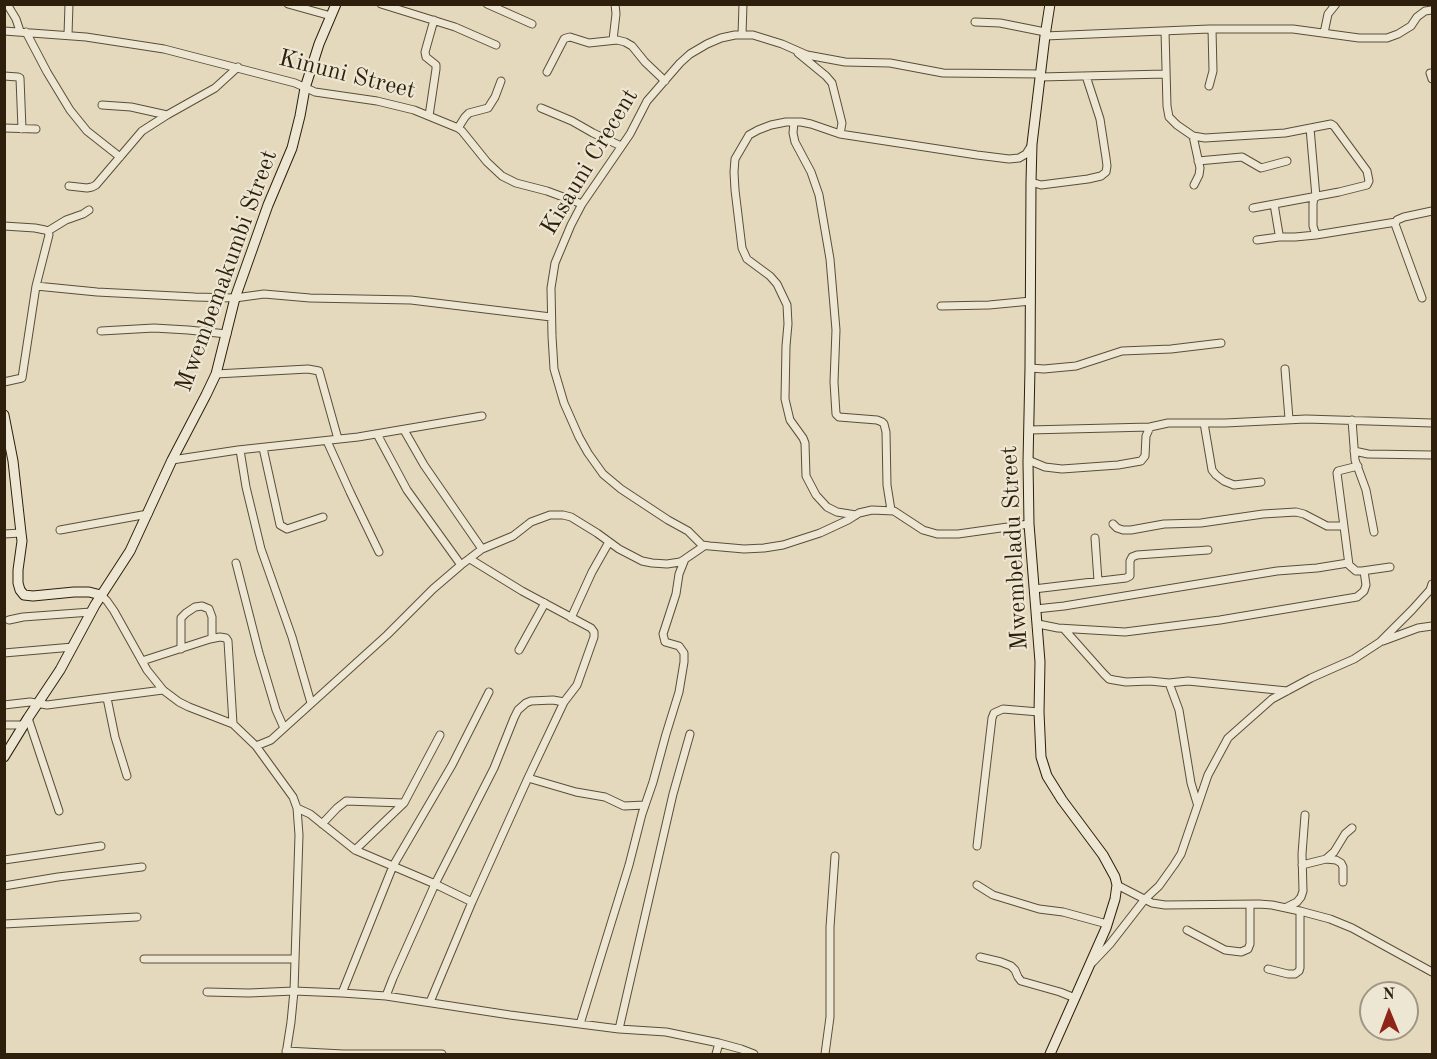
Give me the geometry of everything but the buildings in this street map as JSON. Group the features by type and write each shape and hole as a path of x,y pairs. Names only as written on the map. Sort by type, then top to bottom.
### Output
{"street":[{"path":"7,4 70,110 87,131 120,157"},
{"path":"68,35 69,4"},
{"path":"288,4 331,16"},
{"name":"Mwembemakumbi Street","path":"4,758 73,647 101,595 130,551 171,460 216,374 236,298 268,205 292,148 305,88 336,4"},
{"path":"381,4 454,27 496,45"},
{"path":"487,4 532,24"},
{"path":"613,40 615,4"},
{"path":"742,35 743,4"},
{"name":"Mwembeladu Street","path":"1050,4 1032,144 1031,183 1029,524 1040,662 1041,757 1047,776 1103,855 1117,885"},
{"path":"1324,33 1328,14 1336,4"},
{"path":"975,22 1000,23 1045,34 1293,29 1359,38 1387,38 1411,26 1417,17 1431,8"},
{"path":"429,116 436,65 426,57 424,52 434,20"},
{"path":"1209,86 1213,72 1212,29"},
{"name":"Kinuni Street","path":"4,31 68,35 164,49 295,83 315,92 390,104 458,128 502,176 516,183 582,204"},
{"path":"1165,31 1167,106 1169,117 1177,125 1193,136 1205,138 1285,133 1328,124 1334,126 1367,171 1370,181 1367,185 1315,197 1252,208"},
{"name":"Kisauni Crecent","path":"704,546 688,531 621,489 594,463 577,432 560,390 553,361 551,288 555,263 571,225 582,204 630,134 647,101 680,63 698,49 721,38 742,35 760,37 807,55 845,62 900,64 944,73 1040,76 1166,74"},
{"path":"547,72 566,38 570,37 589,43 613,40 632,46 665,81"},
{"path":"795,50 831,83 842,123 840,134"},
{"path":"69,186 92,187 102,179 142,131 215,88 238,67"},
{"path":"4,76 20,78 22,129"},
{"path":"1031,183 1041,185 1088,179 1101,176 1106,172 1100,119 1086,76"},
{"path":"458,128 469,113 488,108 501,81"},
{"path":"102,105 131,107 166,115"},
{"path":"541,108 621,146"},
{"path":"794,122 795,142 811,172 819,195 830,259 836,330 834,354 836,414 839,417 877,420 885,426 887,485 891,510"},
{"path":"856,515 837,512 827,507 816,495 806,476 805,442 790,420 785,399 787,305 777,284 747,259 742,248 735,190 735,159 749,135 771,125 794,122 811,124 840,134 1009,159 1019,158 1026,154 1032,144"},
{"path":"4,128 36,129"},
{"path":"1310,128 1315,197 1313,226 1316,235"},
{"path":"1193,136 1199,175 1194,185"},
{"path":"1198,161 1242,157 1261,168 1287,161"},
{"path":"1274,204 1279,237"},
{"path":"4,226 48,231 88,210"},
{"path":"1257,240 1316,235 1396,222 1409,215 1432,211"},
{"path":"1396,222 1396,229 1422,298"},
{"path":"4,382 22,378 36,286 49,235 48,231"},
{"path":"36,286 195,297 236,298 264,294 310,298 411,300 551,317"},
{"path":"941,306 1031,301"},
{"path":"102,330 172,329 227,334"},
{"path":"1030,368 1076,366 1122,351 1221,343"},
{"path":"216,374 308,369 319,371 338,439"},
{"path":"1285,369 1289,419"},
{"path":"4,414 13,461 22,541 18,570 20,590 24,595 40,596 81,592 101,595 114,611 153,679 163,690 189,707 233,724 256,746 293,797 297,808 299,835 294,991 286,1053 442,1054"},
{"path":"171,460 377,434 482,416"},
{"path":"1029,430 1150,427 1168,423 1289,419 1432,423"},
{"path":"1352,420 1354,451 1366,490 1374,532"},
{"path":"1204,423 1212,470 1216,475 1224,482 1234,484 1261,482"},
{"path":"1028,460 1046,467 1062,469 1141,461 1145,456 1146,436 1150,427"},
{"path":"404,430 424,465 482,549"},
{"path":"377,434 407,490 461,565"},
{"path":"327,441 379,552"},
{"path":"263,448 280,525 286,528 323,517"},
{"path":"240,450 246,487 261,549 292,637 311,703"},
{"path":"1354,451 1368,454 1432,455"},
{"path":"1358,466 1337,473 1348,566 1356,571 1390,567"},
{"path":"256,746 272,740 461,565 482,549 513,536 531,522 550,515 571,517 636,558 652,563 676,563 704,546 758,549 783,544 820,533 862,512 872,510 891,510 923,530 937,534 958,534 1029,524"},
{"path":"1113,524 1123,530 1131,530 1164,524 1201,523 1263,514 1296,512 1327,526 1343,526"},
{"path":"60,530 148,514"},
{"path":"4,534 21,532"},
{"path":"1095,538 1098,581"},
{"path":"571,618 609,542"},
{"path":"1034,590 1126,578 1131,576 1130,561 1137,555 1208,550"},
{"path":"430,1002 528,778 564,702 577,685 594,637 591,628 470,559"},
{"path":"580,1024 679,692 684,653 679,646 666,643 663,637 685,559"},
{"path":"236,563 273,699 284,728"},
{"path":"1036,609 1278,571 1348,563"},
{"path":"1038,624 1064,629 1125,632 1198,624 1357,597 1364,591 1366,585 1365,571"},
{"path":"1090,965 1110,944 1144,899 1164,880 1181,854 1208,775 1228,738 1272,699 1354,659 1380,642 1430,590 1432,584"},
{"path":"519,650 545,603"},
{"path":"181,649 181,618 195,607 201,606 209,609 212,617 212,638"},
{"path":"9,620 23,616 91,612"},
{"path":"1380,642 1418,628 1432,626"},
{"path":"1064,629 1109,679 1126,682 1188,681 1287,691"},
{"path":"142,661 212,638 224,637 228,641 233,724"},
{"path":"4,653 73,647"},
{"path":"1169,683 1179,710 1191,783 1197,803"},
{"path":"4,705 38,703 47,705 163,690"},
{"path":"342,993 393,866 452,765 489,692"},
{"path":"107,698 115,737 127,776"},
{"path":"386,996 435,884 494,768 518,710 531,701 564,702"},
{"path":"978,846 994,713 1003,709 1039,712"},
{"path":"4,725 26,722 58,811"},
{"path":"619,1029 673,794 690,734"},
{"path":"355,850 404,803 440,735"},
{"path":"528,778 576,792 605,797 624,806 645,805"},
{"path":"322,824 346,801 404,803"},
{"path":"297,808 309,814 355,850 472,902"},
{"path":"1287,907 1297,902 1303,891 1305,815"},
{"path":"1326,859 1352,828"},
{"path":"4,860 101,846"},
{"path":"825,1054 830,1017 830,927 835,856"},
{"path":"1302,865 1326,859 1336,860 1341,863 1344,873 1343,882"},
{"path":"4,886 142,867"},
{"path":"977,885 993,895 1039,909 1063,912 1107,924"},
{"path":"1050,1054 1107,924 1117,885 1144,899 1165,905 1287,907 1330,919 1352,928 1432,972"},
{"path":"1187,930 1225,950 1241,952 1248,949 1250,944 1250,905"},
{"path":"1268,969 1288,974 1299,972 1300,911"},
{"path":"4,924 138,917"},
{"path":"980,957 1011,966 1021,981 1075,998"},
{"path":"144,959 295,959"},
{"path":"207,992 294,991 386,996 580,1024 666,1032 719,1043 754,1054"},
{"path":"716,1054 719,1043"}]}
